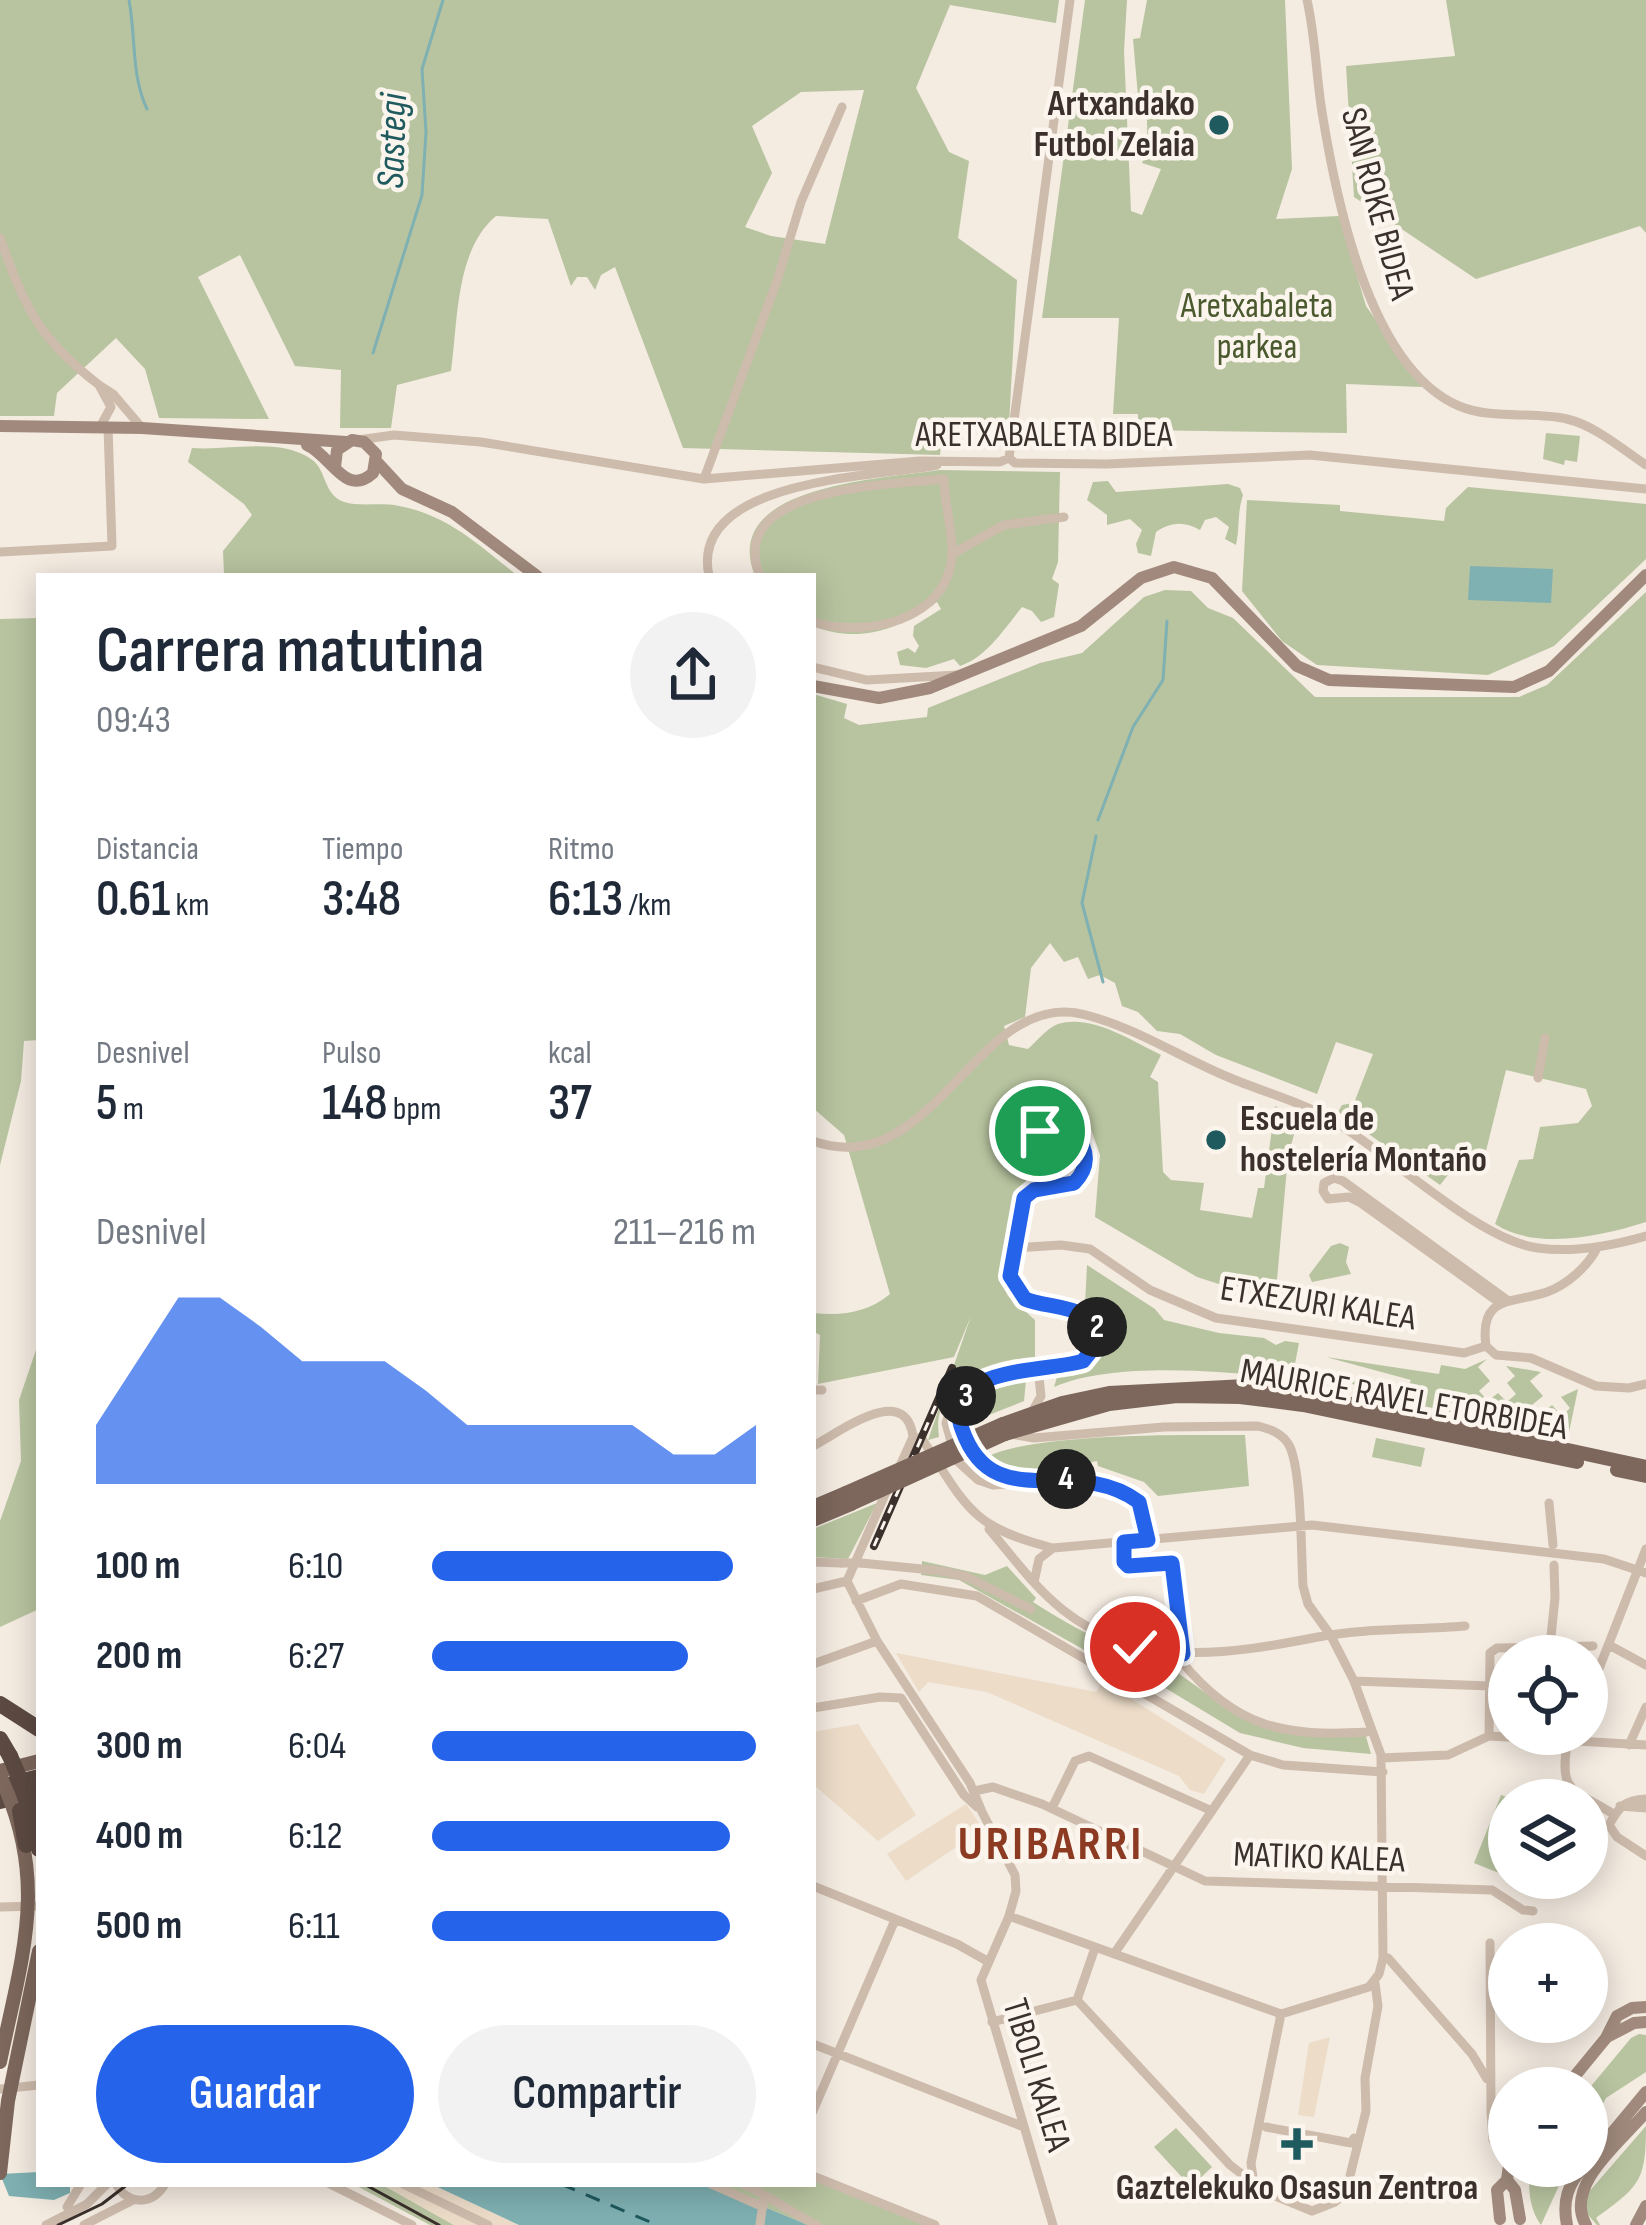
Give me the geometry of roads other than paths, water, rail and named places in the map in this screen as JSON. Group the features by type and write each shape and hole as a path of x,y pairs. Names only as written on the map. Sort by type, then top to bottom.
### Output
{"highway":[{"path":"0,1704 36,1727"},
{"path":"2,1761 28,1798 32,1847"},
{"path":"0,1787 36,1779"},
{"path":"0,1801 36,1793"}],"main road":[{"name":"MAURICE RAVEL ETORBIDEA","path":"816,1519 1032,1412 1109,1393 1176,1387 1246,1386 1378,1409 1646,1467"},
{"name":"MAURICE RAVEL ETORBIDEA","path":"816,1506 1004,1429 1109,1404 1177,1396 1240,1397 1303,1406 1646,1477"},
{"path":"2,1761 36,1761"},
{"path":"0,2062 28,1926 32,1847"},
{"path":"0,2174 8,2101 36,1965"}],"street":[{"path":"1010,458 1070,0"},
{"name":"SAN ROKE BIDEA","path":"1307,0 1322,116 1363,286 1401,353 1454,404 1575,421 1646,465"},
{"path":"704,479 801,202 842,107"},
{"path":"0,238 34,321 59,354 113,394 142,428"},
{"path":"0,552 112,547 104,427 111,406 99,385"},
{"path":"0,427 142,428 352,441 373,449 377,461 407,492"},
{"path":"359,482 369,477 387,442 406,436"},
{"name":"ARETXABALETA BIDEA","path":"352,441 406,436 481,442 704,479 945,460 1000,462 1010,458 1015,463 1107,464 1310,455 1646,489"},
{"path":"289,440 316,449 342,478 407,492 452,512 533,573"},
{"path":"335,467 335,456 352,441"},
{"path":"708,573 706,561 715,533 745,509 781,490 820,480 935,466 945,460"},
{"path":"759,573 753,560 754,542 778,512 810,498 944,479 952,554 940,591 910,615 891,623 864,628 816,623"},
{"path":"952,554 1004,525 1064,517"},
{"path":"816,687 880,698 902,696 1081,626 1141,578 1165,568 1183,568 1202,572 1223,587 1280,650 1310,674 1351,682 1514,687 1549,671 1646,575"},
{"path":"816,668 867,680 963,675"},
{"path":"816,1142 860,1145 902,1131 924,1117 994,1043 1058,1011 1113,1023 1321,1114 1504,1237 1536,1248 1597,1248 1646,1236"},
{"path":"1538,1078 1545,1038"},
{"path":"1040,1131 1075,1135 1085,1150 1084,1167 1074,1183 1034,1190 1024,1198 1010,1276 1025,1299 1085,1315 1099,1335 1095,1351 1083,1361 983,1374 968,1382 953,1402 946,1431 962,1470 978,1480 1006,1486 1078,1479 1117,1489 1143,1508 1148,1540"},
{"path":"1334,1178 1342,1181 1504,1302 1361,1203 1349,1197 1328,1199 1324,1183 1334,1178"},
{"name":"ETXEZURI KALEA","path":"1014,1249 1060,1245 1090,1249 1150,1290 1216,1318 1464,1354 1486,1346 1496,1355 1532,1358 1596,1386 1646,1384"},
{"path":"1486,1346 1486,1318 1504,1302 1562,1284 1590,1261 1597,1248"},
{"path":"1032,1412 1042,1387 1038,1368"},
{"path":"1009,1372 970,1390 960,1409 960,1425 973,1455 986,1469 1028,1481"},
{"path":"1042,1387 1062,1403"},
{"path":"816,1444 886,1409 907,1416 913,1436 847,1581 816,1588"},
{"path":"1004,1429 1034,1438 1164,1427 1258,1426 1279,1434 1293,1460 1308,1604 1354,1681 1382,1759 1380,1886 1385,1962 1375,1982 1378,2006 1364,2078 1366,2111 1346,2192 1335,2202 1312,2211 1253,2185 1077,2000"},
{"path":"913,1436 922,1439 939,1468 1064,1611 1135,1647 1182,1658 1331,1636 1465,1626"},
{"path":"904,1457 906,1465 924,1473 939,1468"},
{"path":"1550,1503 1553,1545"},
{"path":"982,1520 1014,1538 1053,1548 1300,1527 1480,1542 1604,1559 1642,1571"},
{"path":"1124,1542 1128,1566 1170,1561 1174,1565 1182,1658 1224,1706 1263,1726 1371,1735"},
{"path":"1034,1582 1039,1559 1053,1548"},
{"path":"1646,1550 1642,1571 1609,1645 1646,1665"},
{"path":"816,1562 942,1571 968,1577 1031,1609"},
{"path":"1551,1635 1554,1565"},
{"name":"TIBOLI KALEA","path":"847,1581 877,1641 974,1791 1016,1875 1009,1916 981,1981 1053,2225"},
{"path":"856,1601 901,1584 977,1596 1250,1755 1283,1765 1382,1772"},
{"path":"816,1663 877,1641"},
{"path":"1354,1681 1488,1687"},
{"name":"TIBOLI KALEA","path":"816,1708 901,1698 964,1795 981,1811"},
{"path":"1629,1745 1646,1707"},
{"path":"1382,1759 1448,1755 1488,1737"},
{"path":"1608,1742 1646,1745"},
{"path":"1114,1954 1250,1755"},
{"path":"1566,1755 1565,1783 1617,1810 1646,1808"},
{"path":"1052,1808 1075,1761 1089,1756 1212,1811"},
{"name":"MATIKO KALEA","path":"974,1791 993,1787 1052,1808 1205,1881 1492,1890 1523,1910 1533,1911"},
{"path":"1646,1798 1630,1799 1609,1825 1617,1838 1646,1856"},
{"path":"816,1887 957,1944 988,1962"},
{"path":"0,1907 36,1906"},
{"path":"1009,1916 1281,2014 1349,1995 1375,1982"},
{"path":"816,2103 895,1920"},
{"path":"1077,2000 1095,1948"},
{"path":"1385,1962 1472,2054 1486,2079"},
{"path":"992,2022 1077,2000"},
{"path":"1608,2034 1616,2016 1646,2007"},
{"path":"1253,2185 1253,2155 1281,2014"},
{"path":"1608,2037 1646,2022"},
{"path":"1582,2067 1602,2043"},
{"path":"816,2045 1024,2127"},
{"path":"0,2089 36,2085"},
{"path":"1608,2138 1646,2092"},
{"path":"1586,2225 1579,2210 1582,2189 1646,2112"},
{"path":"1267,2127 1351,2143 1354,2138"},
{"path":"1223,2158 1239,2162 1253,2155"},
{"path":"816,2177 935,2225"},
{"path":"67,2207 79,2187"},
{"path":"46,2225 87,2204 107,2187"},
{"path":"115,2187 133,2200"},
{"path":"84,2225 133,2200 155,2197 163,2187"},
{"path":"336,2187 412,2225"},
{"path":"409,2187 488,2225"},
{"path":"718,2187 763,2205 760,2225"},
{"path":"748,2187 817,2225"},
{"path":"1498,2187 1498,2222 1510,2216 1522,2222"},
{"path":"1514,2187 1522,2222"},
{"path":"1568,2225 1569,2187"},
{"path":"1636,2225 1646,2206"},
{"path":"1311,2225 1312,2211"},
{"path":"387,2212 398,2225"}],"water":[{"path":"1470,566 1553,569 1551,603 1468,600"},
{"path":"36,2172 36,2187 70,2187 70,2193 54,2200 9,2196 0,2174"},
{"path":"437,2187 716,2187 808,2225 519,2225"}],"waterway":[{"path":"129,0 136,69 147,109"},
{"name":"Sastegi","path":"373,353 422,195 426,132 422,69 443,0"},
{"path":"1098,820 1133,727 1163,680 1167,621"},
{"path":"1096,836 1082,903 1103,982"}],"tram line":[{"path":"58,2225 102,2204 124,2187"},
{"path":"369,2187 439,2225"}],"railway":[{"path":"874,1546 952,1368"}],"place":[{"name":"Artxandako Futbol Zelaia","path":"1219,125"},
{"name":"Escuela de hostelería Montaño","path":"1216,1140"},
{"name":"Gaztelekuko Osasun Zentroa","path":"1297,2144"}],"district":[{"name":"URIBARRI","path":"1051,1844"}],"park label":[{"name":"Aretxabaleta parkea","path":"1257,326"}]}
